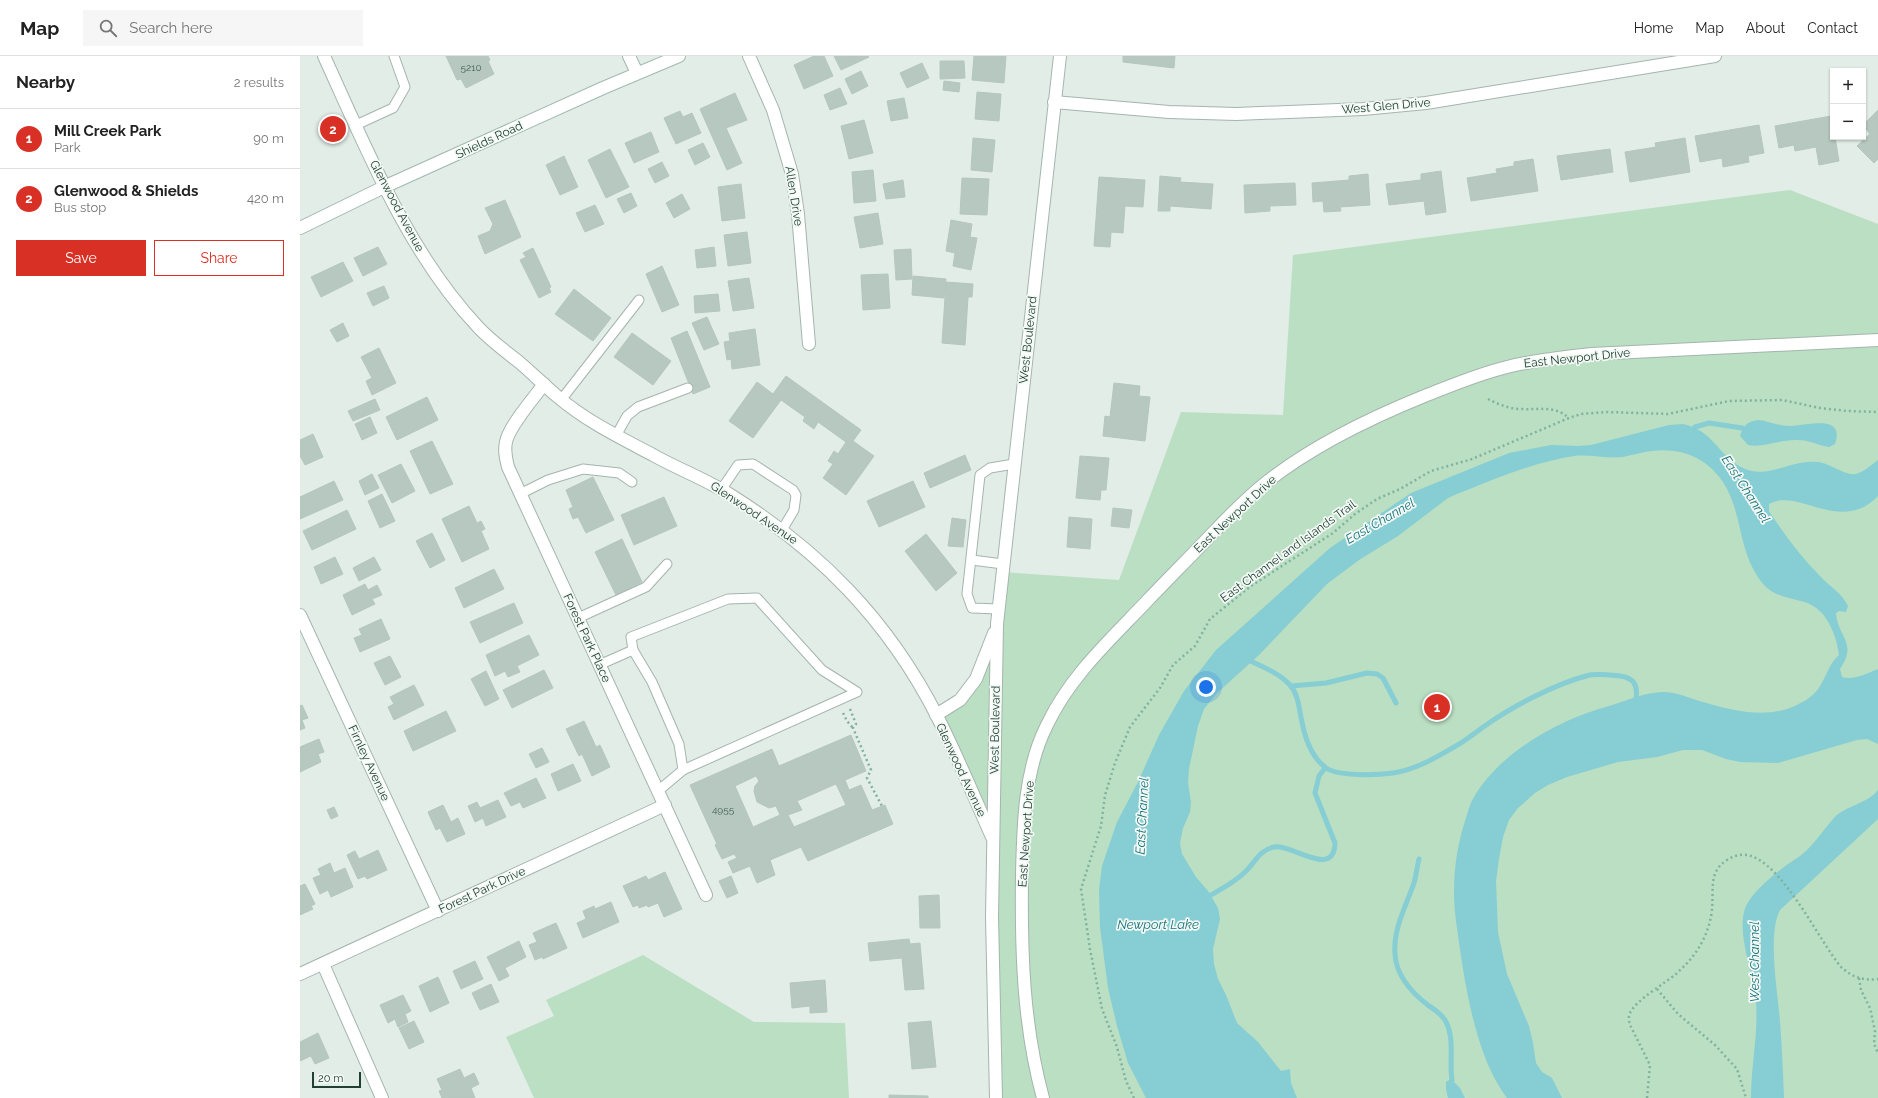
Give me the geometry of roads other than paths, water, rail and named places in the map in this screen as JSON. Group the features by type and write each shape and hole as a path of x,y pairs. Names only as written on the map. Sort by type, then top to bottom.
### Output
{"street":[{"name":"Glenwood Avenue","path":"324,56 356,125 414,241 444,285 479,328 561,400 656,457 722,490 804,546 842,582 878,624 909,667 936,716 992,837 992,917 996,1098"},
{"path":"629,56 637,73"},
{"name":"Shields Road","path":"300,228 386,186 637,73 679,56"},
{"name":"Allen Drive","path":"749,56 773,110 792,174 798,214 809,344"},
{"name":"West Boulevard","path":"992,837 998,609 1060,56"},
{"name":"West Glen Drive","path":"1054,102 1169,112 1236,114 1363,109 1426,103 1715,56"},
{"name":"East Newport Drive","path":"1043,1098 1033,1061 1028,1027 1022,976 1021,912 1022,856 1026,806 1030,776 1038,746 1046,725 1075,678 1233,512 1265,483 1293,462 1360,424 1449,386 1507,367 1546,359 1592,354 1878,340"},
{"name":"Forest Park Place","path":"544,384 512,429 506,441 505,454 508,467 706,895"},
{"name":"Firnley Avenue","path":"300,615 438,910"},
{"name":"West Boulevard","path":"936,716 960,700 976,679 997,624"},
{"name":"Forest Park Drive","path":"300,974 665,805"},
{"path":"323,964 382,1098"}],"lane":[{"path":"356,125 393,108 405,87 394,56"},
{"path":"561,400 639,300"},
{"path":"617,434 627,416 638,407 688,388"},
{"path":"722,490 738,465 747,463 752,464 793,490 796,495 794,510 782,530"},
{"path":"998,609 972,608 967,594 972,560 980,475 990,468 1014,464"},
{"path":"520,494 548,480 583,468 619,473 632,482"},
{"path":"972,560 1003,564"},
{"path":"578,618 646,587 667,564"},
{"path":"658,791 683,770 857,692 822,670 757,598 728,599 631,637 633,650 652,682 679,744 683,770"},
{"path":"599,665 633,650"}],"water":[{"path":"1758,420 1785,426 1821,423 1829,425 1834,428 1837,434 1835,444 1829,447 1808,441 1789,440 1754,446 1748,445 1740,436 1741,432 1746,425"},
{"name":"Newport Lake","path":"1683,424 1702,432 1709,437 1733,462 1751,471 1770,471 1798,463 1818,462 1847,473 1855,474 1864,470 1878,460 1878,496 1864,507 1849,511 1835,511 1793,501 1780,500 1769,504 1769,511 1800,553 1839,594 1848,606 1846,612 1839,611 1836,613 1837,621 1846,640 1847,646 1845,660 1840,669 1842,677 1856,677 1878,669 1878,744 1867,739 1857,740 1778,763 1740,762 1726,759 1702,750 1683,750 1657,757 1618,762 1567,777 1548,785 1535,793 1518,808 1509,820 1503,837 1499,859 1496,881 1498,932 1507,974 1529,1026 1536,1063 1542,1072 1552,1078 1562,1098 1507,1098 1496,1081 1479,1040 1467,993 1454,900 1456,859 1462,832 1471,802 1485,781 1515,752 1552,729 1571,719 1643,695 1656,692 1672,693 1721,707 1754,713 1776,712 1787,709 1801,703 1814,694 1833,662 1839,655 1834,634 1828,621 1819,610 1806,603 1770,591 1755,573 1749,560 1730,495 1723,482 1709,466 1692,456 1663,450 1648,451 1623,457 1574,456 1544,462 1529,467 1448,498 1398,536 1359,560 1327,584 1259,655 1216,694 1204,709 1198,726 1189,769 1188,783 1191,802 1190,812 1183,828 1180,843 1182,854 1218,908 1220,919 1213,949 1214,964 1218,979 1237,1023 1258,1042 1281,1071 1290,1069 1291,1083 1297,1098 1146,1098 1128,1063 1108,988 1100,927 1099,890 1102,866 1117,822 1138,782 1159,735 1184,691 1216,650 1330,548 1411,493 1509,453 1551,445 1591,445 1669,425"},
{"name":"West Channel","path":"1878,790 1878,819 1780,910 1776,921 1774,934 1774,964 1781,1031 1784,1098 1751,1098 1756,1032 1756,1005 1755,992 1743,937 1743,915 1746,906 1753,895 1768,880 1808,849 1838,814 1868,799"},
{"path":"1452,1080 1460,1088 1465,1098 1448,1098 1446,1082"}],"waterway":[{"path":"1695,427 1709,423 1742,428"},
{"path":"1246,659 1275,673 1290,685 1297,698 1305,734 1316,758 1330,770 1347,774 1368,775 1393,773 1417,766 1458,745 1499,716 1523,702 1562,684 1586,676 1603,674 1629,678 1636,686 1636,699"},
{"path":"1291,686 1326,683 1367,673 1377,674 1383,678 1396,703"},
{"path":"1211,895 1237,879 1261,854 1274,847 1281,847 1320,859 1327,859 1333,854 1335,843 1315,793 1319,776 1325,768"},
{"path":"1419,859 1414,883 1398,927 1395,945 1396,962 1398,970 1411,990 1445,1019 1449,1029 1451,1043 1452,1080"}],"place":[{"name":"Glenwood & Shields","path":"333,129"},
{"name":"Mill Creek Park","path":"1437,707"}],"water label":[{"name":"East Channel","path":"1746,489"},
{"name":"East Channel","path":"1380,521"},
{"name":"East Channel","path":"1142,816"}]}
